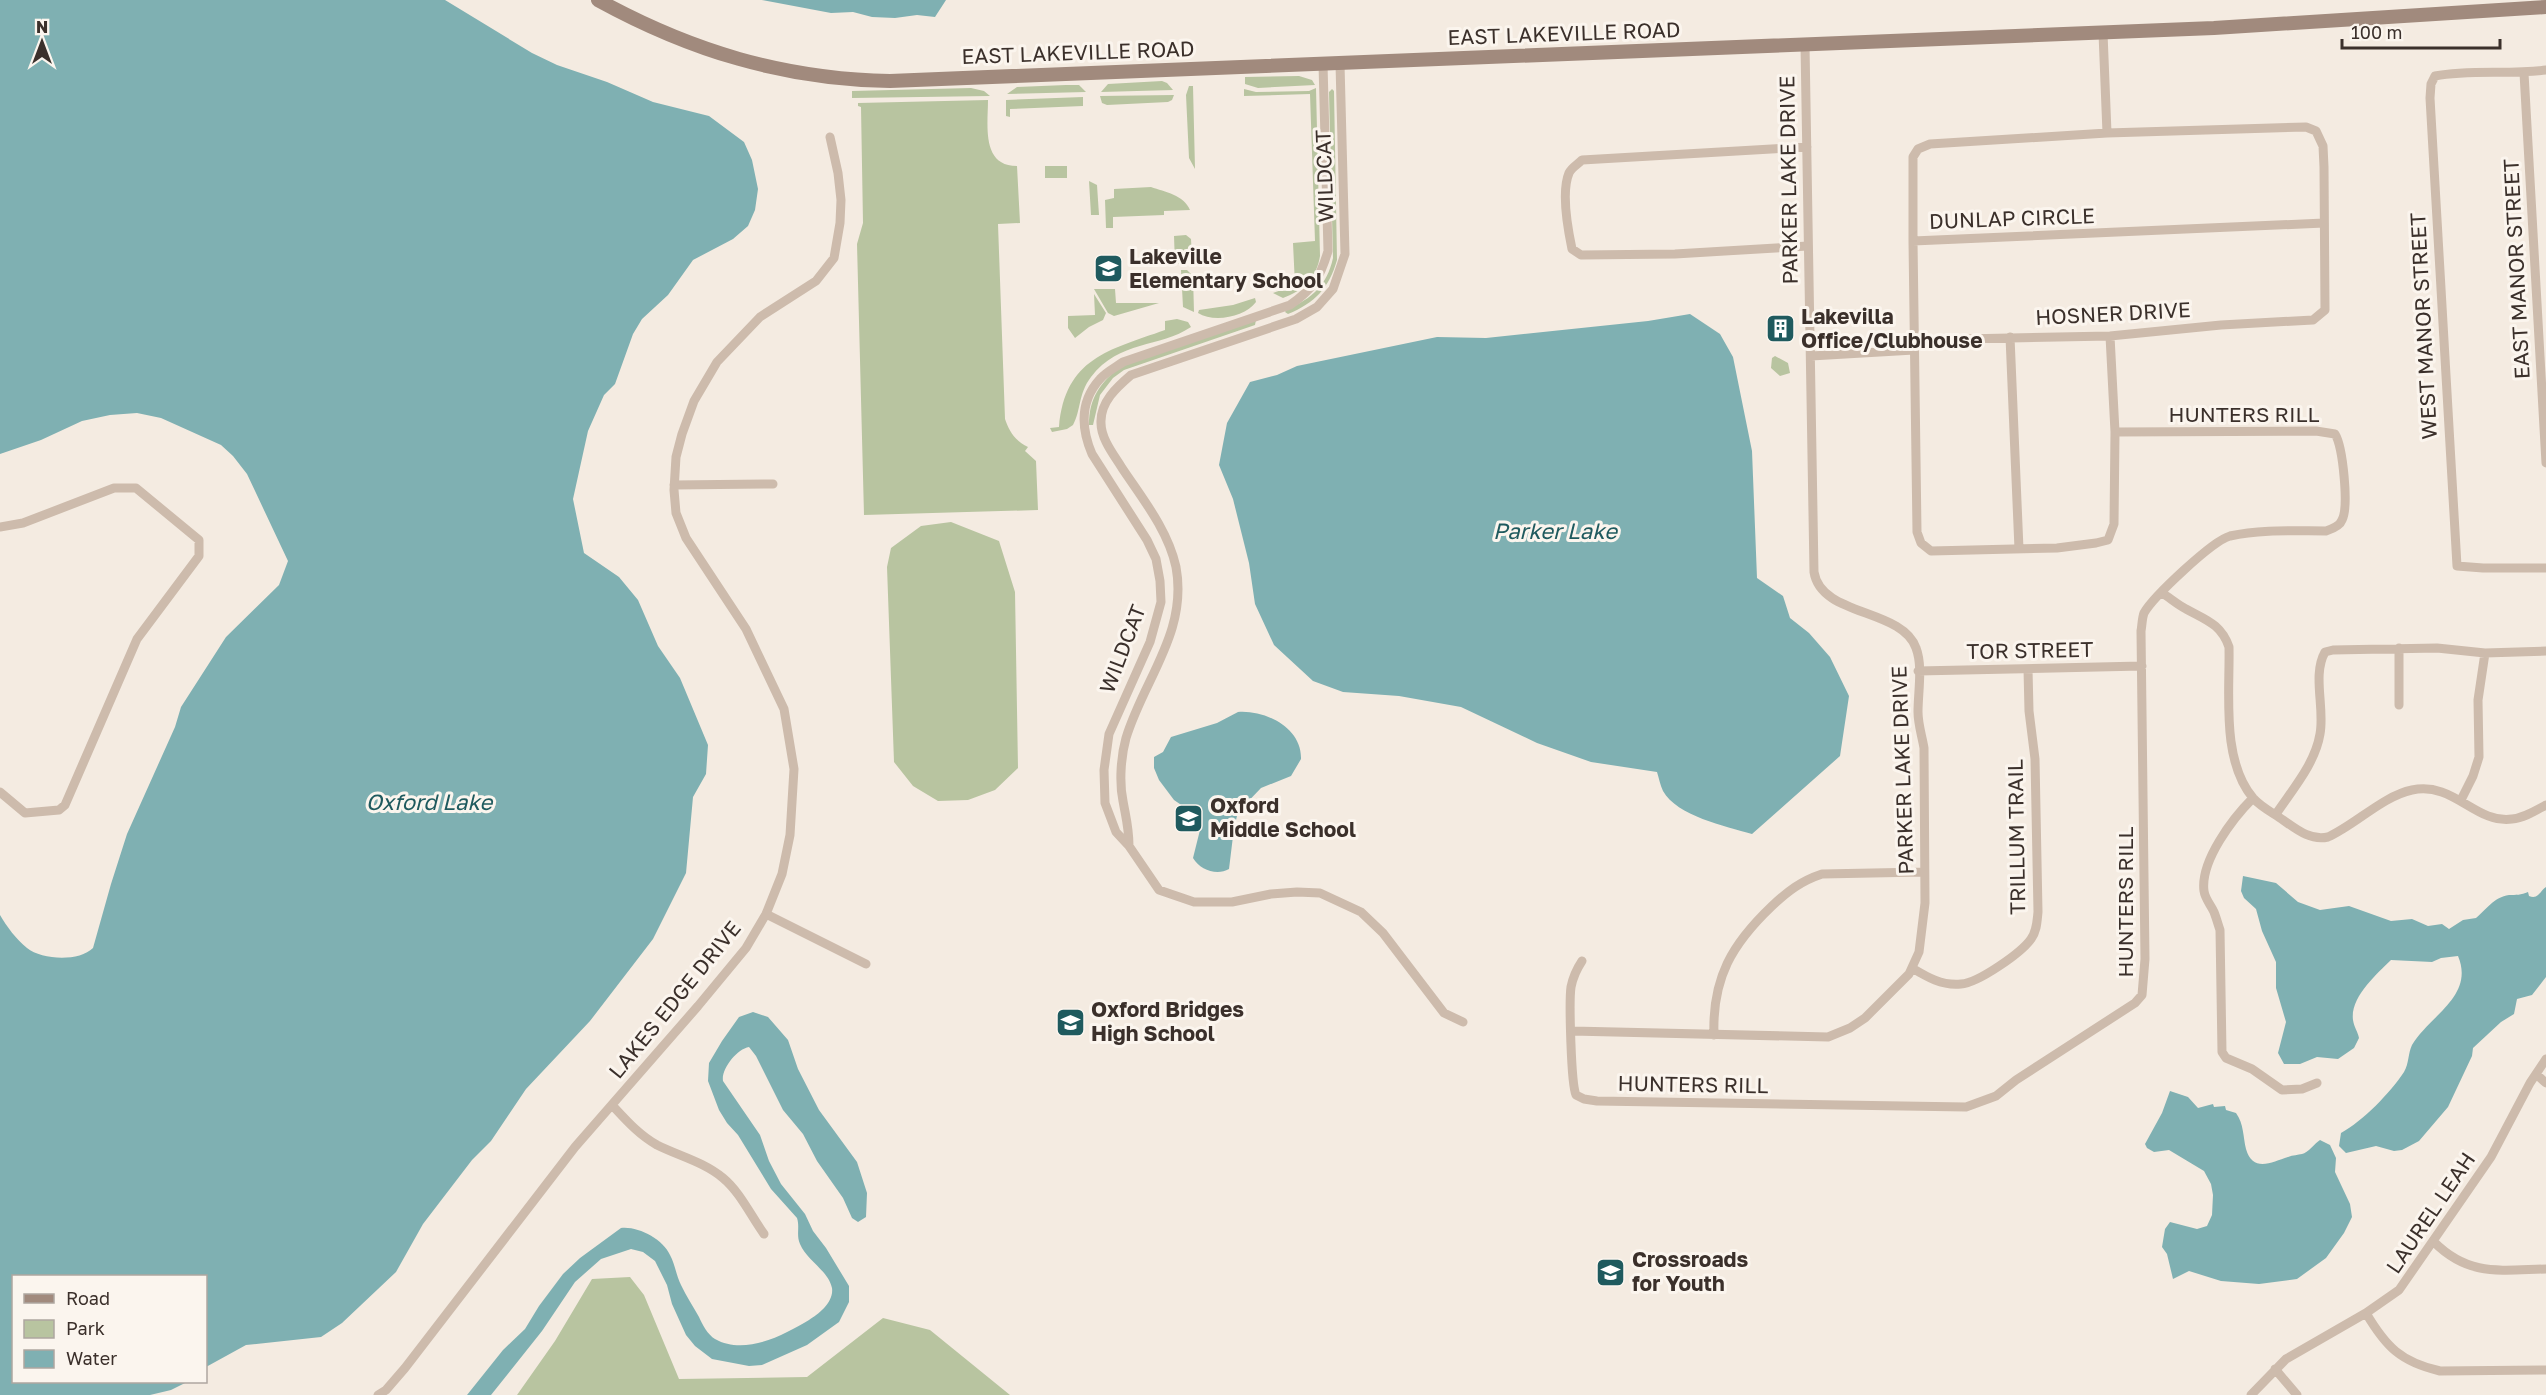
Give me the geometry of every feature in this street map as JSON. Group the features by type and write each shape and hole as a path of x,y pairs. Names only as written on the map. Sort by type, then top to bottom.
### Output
{"main road":[{"name":"EAST LAKEVILLE ROAD","path":"598,0 651,28 709,51 772,68 839,78 919,80 2103,33 2546,7"}],"street":[{"path":"2103,33 2107,133"},
{"name":"PARKER LAKE DRIVE","path":"1572,1031 1828,1036 1850,1028 1865,1018 1909,974 1920,952 1924,932 1925,903 1924,748 1918,723 1916,648 1907,634 1838,601 1815,582 1805,45"},
{"name":"WILDCAT","path":"1323,64 1328,251 1318,279 1305,294 1290,305 1123,362 1100,378 1088,397 1082,423 1086,440 1147,540 1156,559 1161,602 1150,642 1108,734 1104,770 1105,803 1116,832 1129,846 1159,890 1194,902 1232,902 1271,894 1298,892 1320,893 1334,898 1360,912 1383,933 1444,1013 1463,1022"},
{"name":"WILDCAT","path":"1129,846 1129,825 1122,800 1121,771 1126,739 1166,649 1179,605 1178,580 1173,554 1163,532 1108,447 1101,423 1105,404 1113,390 1131,375 1278,326 1317,307 1333,289 1345,254 1340,64"},
{"path":"2524,73 2546,70"},
{"name":"WEST MANOR STREET","path":"2524,73 2435,76 2431,84 2432,134 2457,566 2546,568"},
{"name":"EAST MANOR STREET","path":"2524,73 2546,463"},
{"name":"DUNLAP CIRCLE","path":"2313,320 2325,310 2324,223 2323,146 2316,131 2306,127 2107,133 1953,141 1930,144 1918,149 1913,157 1911,180 1913,241 2324,223"},
{"name":"LAKES EDGE DRIVE","path":"378,1395 386,1390 405,1368 569,1155 746,948 766,914 782,874 790,835 794,769 783,709 746,629 686,538 676,513 674,485 676,456 682,434 694,401 717,362 760,317 816,281 834,258 841,200 830,137"},
{"path":"1807,147 1582,160 1569,172 1565,190 1572,249 1581,255 1665,254 1809,246"},
{"path":"1913,241 1917,532 1920,543 1931,552 2057,548 2108,540 2114,524 2115,432 2110,336"},
{"path":"1272,312 1278,326"},
{"name":"HOSNER DRIVE","path":"1810,356 2010,337 2110,336 2221,325 2313,320"},
{"path":"2010,337 2019,549"},
{"name":"HUNTERS RILL","path":"1582,961 1575,972 1571,990 1573,1089 1576,1095 1584,1099 1955,1108 1982,1102 1996,1096 2016,1080 2135,1003 2142,995 2145,948 2141,631 2144,614 2162,593 2209,548 2224,538 2264,532 2326,531 2335,528 2343,520 2343,456 2336,434 2316,431 2115,432"},
{"path":"1086,440 1104,434"},
{"path":"674,485 773,484"},
{"path":"0,527 23,523 114,488 136,488 199,540 199,556 137,639 65,805 58,810 25,813 0,792"},
{"path":"2162,593 2188,611 2212,621 2226,638 2229,647 2231,746 2236,765 2253,798 2302,833 2321,839 2338,832 2374,809 2412,790 2438,790 2497,819 2511,819 2546,805"},
{"path":"2276,814 2307,768 2318,744 2322,724 2320,664 2325,652 2398,648 2437,648 2485,653 2546,651"},
{"path":"2398,648 2399,705"},
{"path":"2461,800 2473,776 2479,757 2478,700 2485,653"},
{"name":"TOR STREET","path":"1918,671 2142,666"},
{"name":"TRILLUM TRAIL","path":"1912,968 1932,980 1949,984 1969,982 2017,953 2031,939 2036,930 2038,912 2035,759 2029,711 2028,669"},
{"path":"2253,798 2225,830 2216,846 2204,880 2206,898 2220,930 2222,1052 2226,1058 2252,1069 2282,1090 2302,1089 2317,1083"},
{"path":"1714,1035 1713,1008 1720,978 1729,960 1743,934 1787,891 1806,879 1822,874 1923,872"},
{"path":"766,914 866,964"},
{"name":"LAUREL LEAH","path":"2251,1395 2275,1369 2295,1353 2366,1313 2399,1290 2491,1157 2546,1059"},
{"path":"2536,1074 2546,1083"},
{"path":"612,1105 637,1131 655,1144 692,1160 723,1178 736,1191 764,1234"},
{"path":"2434,1242 2453,1258 2480,1270 2546,1269"},
{"path":"2366,1313 2379,1336 2394,1351 2415,1364 2440,1371 2546,1370"},
{"path":"2275,1369 2297,1395"}],"green space":[{"path":"1299,76 1312,80 1315,85 1258,88 1245,84 1245,77"},
{"path":"1162,81 1173,90 1101,92 1108,84"},
{"path":"1079,85 1086,92 1007,94 1017,87"},
{"path":"1189,86 1193,86 1195,169 1189,158 1186,95"},
{"path":"971,88 984,91 990,96 852,98 852,91"},
{"path":"1316,88 1320,256 1316,270 1308,282 1283,298 1273,293 1295,285 1293,243 1315,241 1310,94 1244,96 1244,89 1256,92 1309,91"},
{"path":"1332,89 1334,91 1337,260 1330,279 1320,293 1306,305 1288,314 1285,312 1287,309 1304,301 1317,290 1327,276 1333,258 1329,92"},
{"path":"1174,95 1168,102 1107,105 1102,103 1100,96"},
{"path":"1083,97 1083,106 1010,109 1010,117 1006,116 1006,100"},
{"path":"988,100 988,132 992,152 1005,164 1017,166 1020,223 998,224 1005,419 1014,436 1028,447 1025,451 1036,461 1038,510 864,515 857,244 863,223 861,107 858,103"},
{"path":"1045,166 1067,166 1067,178 1045,178"},
{"path":"1089,181 1097,185 1099,215 1091,215"},
{"path":"1151,187 1179,197 1190,210 1164,211 1164,215 1113,217 1113,228 1106,228 1105,200 1114,198 1114,189"},
{"path":"1186,235 1191,239 1192,258 1187,264 1175,264 1174,236"},
{"path":"1181,270 1187,270 1193,276 1194,312 1183,307"},
{"path":"1094,289 1115,289 1116,303 1159,303 1114,316 1108,313"},
{"path":"1094,294 1106,313 1103,320 1075,338 1068,328 1068,316 1095,315"},
{"path":"1255,298 1256,302 1251,307 1237,315 1212,318 1198,313 1199,310 1233,305"},
{"path":"1177,319 1188,322 1191,327 1179,334 1127,350 1102,365 1087,383 1073,425 1067,429 1052,432 1050,428 1059,427 1063,404 1070,386 1080,371 1108,351 1165,330 1165,321"},
{"path":"1256,320 1255,325 1124,370 1113,378 1100,395 1093,425 1089,425 1091,407 1097,392 1121,366"},
{"path":"1775,356 1788,363 1790,373 1780,376 1771,368 1772,358"},
{"path":"951,522 999,541 1015,592 1018,768 995,790 968,800 938,801 913,786 894,762 887,567 891,548 921,526"},
{"path":"630,1277 644,1295 679,1379 807,1377 883,1318 930,1330 1010,1395 517,1395 555,1341 592,1279"}],"water":[{"name":"Oxford Lake","path":"0,0 445,0 532,53 557,65 607,82 653,102 709,116 744,142 752,160 758,189 755,210 748,226 733,239 693,260 668,295 642,319 633,334 615,384 604,395 588,431 573,499 584,553 619,577 638,600 658,646 680,678 708,745 706,774 693,797 686,873 653,939 590,1021 526,1089 491,1141 472,1160 423,1224 396,1272 342,1323 321,1337 246,1345 207,1366 207,1275 12,1275 12,1383 185,1383 171,1390 150,1395 0,1395 0,915 12,933 27,948 42,955 60,958 79,956 93,948 127,834 175,727 181,707 226,637 279,585 288,561 247,474 233,456 221,445 161,418 137,413 110,415 82,421 41,440 0,454"},
{"path":"762,0 946,0 935,17 917,15 895,18 872,17 853,12 831,13"},
{"name":"Parker Lake","path":"1690,314 1720,334 1733,357 1752,451 1757,578 1783,596 1790,618 1809,633 1830,657 1849,696 1840,756 1752,834 1703,819 1679,807 1663,791 1657,772 1591,762 1537,743 1461,707 1399,696 1343,692 1313,681 1274,645 1255,604 1249,563 1233,499 1219,465 1227,423 1250,382 1277,375 1297,366 1437,337 1486,338 1648,321"},
{"path":"1238,712 1260,714 1280,723 1296,738 1301,759 1291,776 1261,788 1238,812 1229,869 1214,872 1204,869 1193,858 1200,830 1198,824 1193,813 1174,800 1159,780 1154,768 1154,757 1163,752 1171,737 1217,723"},
{"path":"2243,876 2276,883 2298,902 2320,910 2349,906 2391,921 2412,919 2428,926 2442,924 2449,929 2463,920 2476,918 2504,896 2528,892 2529,896 2535,897 2546,887 2546,977 2532,995 2517,999 2514,1014 2501,1022 2473,1048 2472,1056 2448,1107 2419,1141 2402,1150 2394,1151 2376,1146 2346,1153 2339,1146 2341,1133 2367,1114 2391,1089 2406,1069 2412,1045 2455,994 2462,970 2458,956 2441,958 2432,962 2391,960 2372,979 2356,1003 2353,1020 2359,1038 2354,1048 2338,1059 2317,1057 2300,1064 2284,1064 2278,1053 2286,1022 2276,988 2276,962 2262,931 2256,909 2244,898 2241,891"},
{"path":"753,1012 768,1017 788,1040 798,1069 819,1110 857,1162 867,1193 866,1217 858,1222 852,1218 843,1198 817,1161 803,1134 783,1110 756,1056 749,1047 735,1055 727,1065 723,1081 760,1135 769,1161 781,1184 805,1214 813,1231 849,1286 849,1302 839,1322 807,1345 762,1365 749,1366 712,1359 695,1346 686,1335 655,1261 643,1252 631,1249 601,1259 575,1282 542,1331 491,1395 467,1395 503,1350 525,1329 563,1274 580,1258 621,1228 642,1231 667,1249 681,1285 706,1329 715,1339 727,1344 764,1342 799,1326 821,1311 828,1303 832,1293 830,1282 803,1250 798,1237 797,1218 771,1189 738,1135 727,1123 719,1110 708,1081 709,1063 722,1041 739,1017"},
{"path":"2170,1091 2188,1097 2198,1108 2213,1104 2214,1107 2225,1106 2226,1110 2236,1113 2242,1126 2249,1156 2258,1163 2270,1163 2304,1153 2320,1140 2330,1145 2336,1158 2335,1172 2350,1204 2352,1217 2344,1233 2326,1258 2297,1279 2259,1284 2221,1281 2189,1271 2173,1279 2167,1254 2162,1247 2165,1229 2170,1222 2197,1229 2207,1226 2212,1215 2213,1195 2211,1184 2204,1171 2169,1150 2154,1152 2145,1144 2162,1113"}],"place":[{"name":"Lakeville Elementary School","path":"1108,269"},
{"name":"Lakevilla Office/Clubhouse","path":"1780,329"},
{"name":"Oxford Middle School","path":"1189,818"},
{"name":"Oxford Bridges High School","path":"1070,1022"},
{"name":"Crossroads for Youth","path":"1611,1272"}]}
